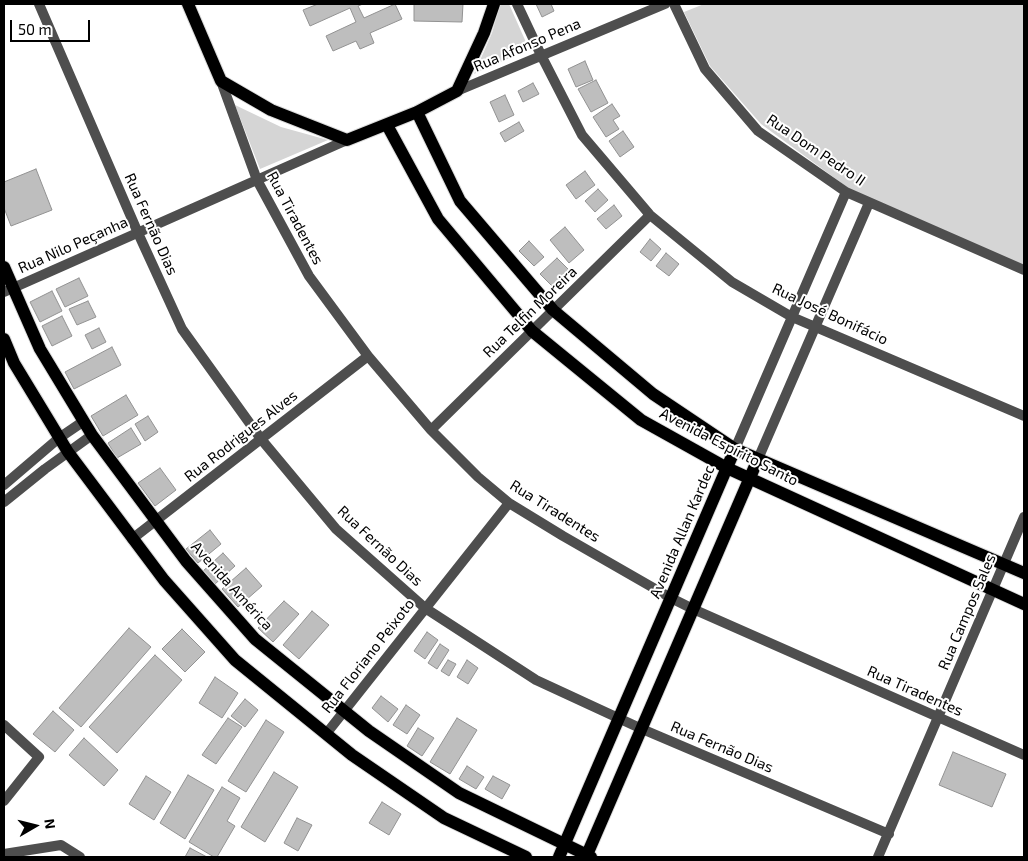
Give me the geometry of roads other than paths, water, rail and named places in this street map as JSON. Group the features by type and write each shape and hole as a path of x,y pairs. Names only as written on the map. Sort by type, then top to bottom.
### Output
{"main road":[{"path":"188,4 221,81 272,110 347,140 417,112 457,91 484,33 494,4"},
{"name":"Avenida Espírito Santo","path":"417,112 460,201 553,310 653,394 735,450 1024,573"},
{"name":"Avenida Espírito Santo","path":"387,125 438,219 532,331 641,420 727,468 1024,604"},
{"name":"Avenida América","path":"4,268 8,290 40,349 92,435 186,561 255,639 369,731 458,793 562,851 588,857"},
{"path":"4,339 14,363 68,452 164,580 235,660 352,755 444,818 526,857"},
{"name":"Avenida Allan Kardec","path":"562,851 735,450"},
{"path":"588,857 758,459"}],"street":[{"name":"Rua Fernão Dias","path":"39,4 138,233 182,328 262,439 336,529 425,608 536,680 619,718 889,834"},
{"name":"Rua José Bonifácio","path":"517,4 582,135 650,215 732,282 792,317 1024,416"},
{"name":"Rua Afonso Pena","path":"457,91 665,4"},
{"name":"Rua Dom Pedro II","path":"674,4 705,69 758,131 846,192 1024,270"},
{"name":"Rua Tiradentes","path":"221,81 257,180 309,276 368,356 431,430 478,477 509,503 563,536 693,609 1024,755"},
{"name":"Rua Nilo Peçanha","path":"8,290 347,140"},
{"name":"Avenida Allan Kardec","path":"735,450 846,192"},
{"path":"758,459 869,203"},
{"name":"Rua Telfin Moreira","path":"431,430 650,215"},
{"name":"Rua Rodrigues Alves","path":"132,539 368,356"},
{"path":"4,485 59,438 84,421"},
{"path":"4,502 92,435"},
{"name":"Rua Floriano Peixoto","path":"326,734 343,710 509,503"},
{"name":"Rua Campos Sales","path":"878,857 1024,517"},
{"path":"4,725 39,757 4,801"},
{"path":"4,854 61,846 80,857"}]}
